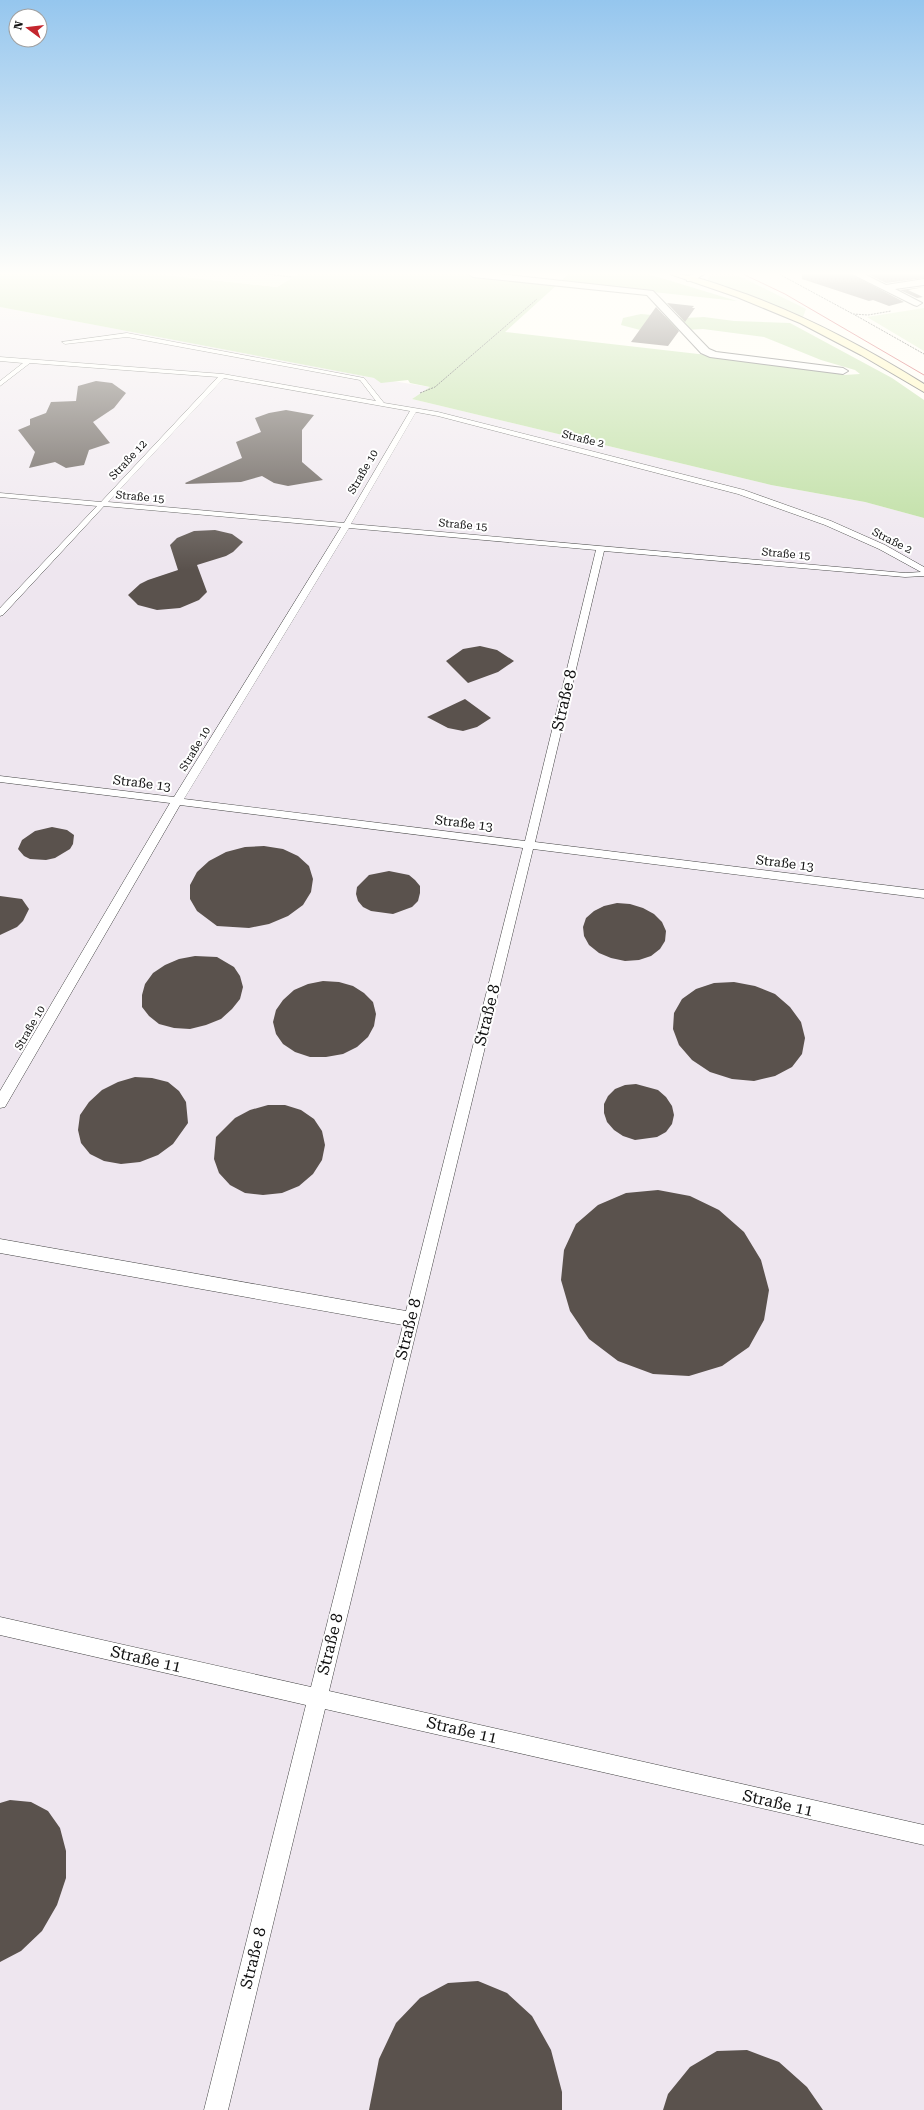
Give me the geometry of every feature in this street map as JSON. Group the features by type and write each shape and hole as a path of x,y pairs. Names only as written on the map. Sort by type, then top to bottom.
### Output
{"main road":[{"path":"896,372 924,389"}],"lane":[{"path":"0,384 15,372"},
{"name":"Straße 2","path":"177,372 223,376 382,403 414,409 560,444 741,492 828,523 882,546 924,570"},
{"path":"327,372 362,379 382,403"},
{"name":"Straße 12","path":"0,613 223,376"},
{"name":"Straße 10","path":"0,1103 177,801 346,526 414,409"},
{"name":"Straße 15","path":"0,495 600,549 906,575 924,574"},
{"name":"Straße 8","path":"216,2110 317,1696 530,846 600,549"},
{"name":"Straße 13","path":"0,779 924,894"},
{"path":"0,1246 411,1319"},
{"name":"Straße 11","path":"0,1626 317,1696 823,1814 924,1835"}],"path":[{"path":"397,406 405,399 435,387 452,372"}],"shaded area":[{"path":"0,372 345,372 430,387 412,399 771,485 865,502 924,518 924,2110 0,2110"}],"green space":[{"path":"345,372 838,372 844,375 860,374 858,372 882,372 924,400 924,518 865,502 771,485 412,399 430,387 410,383 408,380 381,383 374,378"}],"building":[{"path":"96,381 112,383 126,393 114,408 93,422 110,443 89,450 84,465 66,468 55,462 29,468 35,452 18,430 30,425 30,419 46,413 51,402 76,401 78,386"},
{"path":"286,410 314,415 302,430 302,462 323,480 288,486 274,483 262,476 241,482 185,483 242,458 236,442 261,432 255,418 269,413"},
{"path":"215,530 232,534 243,542 233,552 226,556 197,565 207,592 199,600 180,608 157,610 138,605 128,595 140,584 148,580 178,570 170,545 177,538 194,531"},
{"path":"480,646 497,650 514,661 498,672 468,683 446,661 463,649"},
{"path":"465,699 491,718 477,727 463,731 448,728 427,717"},
{"path":"52,827 67,830 74,835 73,844 70,849 55,858 46,860 30,859 24,856 18,849 22,840 35,831"},
{"path":"264,846 283,849 298,856 309,866 313,879 311,892 303,905 288,916 269,924 249,928 217,926 197,911 190,899 190,885 197,872 209,861 226,852 245,847"},
{"path":"389,871 409,875 415,880 420,886 418,901 412,907 393,914 371,911 363,907 358,901 356,894 357,887 369,875"},
{"path":"0,896 22,899 29,909 23,921 17,927 0,935"},
{"path":"617,903 630,904 643,908 654,914 662,922 666,931 665,941 660,949 651,956 639,960 625,961 611,958 599,953 589,945 584,936 583,927 586,918 594,911 604,906"},
{"path":"195,956 217,957 234,967 240,976 243,987 240,999 221,1019 206,1025 190,1029 174,1028 159,1024 149,1016 142,1007 142,995 145,984 153,973 165,965 179,959"},
{"path":"323,981 339,982 353,986 364,993 373,1002 376,1014 374,1026 368,1037 357,1047 343,1054 326,1057 310,1057 295,1052 283,1044 276,1034 273,1022 276,1010 283,1000 294,990 308,984"},
{"path":"734,982 755,986 775,994 790,1007 801,1022 805,1038 802,1054 792,1067 775,1076 754,1081 732,1079 710,1072 692,1060 679,1045 673,1029 674,1013 682,999 696,989 714,983"},
{"path":"135,1077 152,1078 168,1082 179,1091 186,1102 188,1123 173,1144 158,1155 140,1162 121,1164 104,1161 90,1154 81,1143 78,1130 80,1115 89,1102 102,1090 118,1082"},
{"path":"636,1084 658,1090 666,1097 672,1106 674,1115 672,1124 666,1132 657,1137 635,1140 623,1136 614,1130 607,1122 604,1113 604,1104 608,1096 615,1089 625,1085"},
{"path":"268,1105 285,1105 301,1110 314,1119 322,1131 325,1145 322,1160 313,1174 299,1186 282,1193 263,1195 245,1193 230,1185 219,1173 214,1159 216,1137 235,1118 250,1110"},
{"path":"658,1190 690,1196 719,1210 744,1232 761,1260 769,1290 764,1320 749,1347 722,1366 689,1376 653,1374 618,1361 589,1339 570,1311 561,1280 564,1250 576,1224 598,1205 626,1193"},
{"path":"10,1800 31,1802 48,1811 60,1828 66,1851 66,1878 57,1905 42,1931 21,1951 0,1962 0,1803"},
{"path":"478,1981 507,1993 532,2016 551,2050 562,2092 562,2110 369,2110 379,2059 396,2023 420,1998 448,1983"},
{"path":"747,2050 779,2062 807,2087 823,2110 663,2110 668,2094 690,2067 717,2051"}],"tram line":[{"path":"920,372 924,375"}]}
